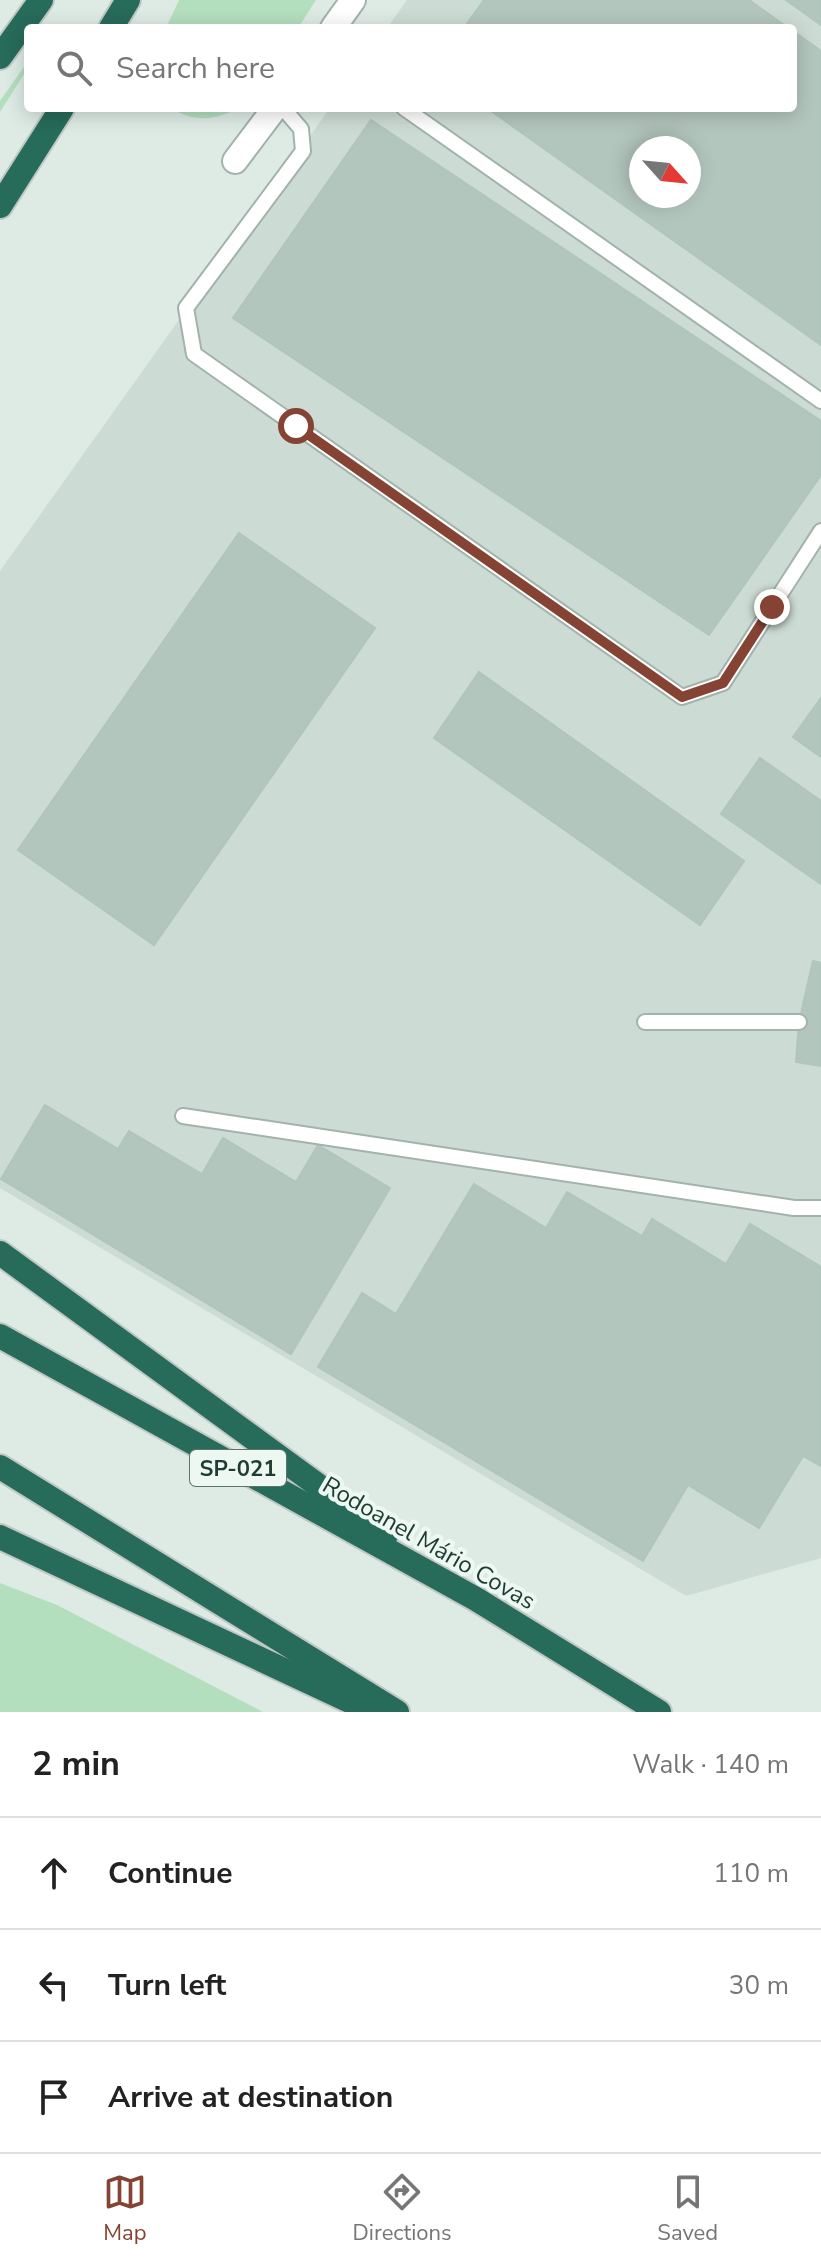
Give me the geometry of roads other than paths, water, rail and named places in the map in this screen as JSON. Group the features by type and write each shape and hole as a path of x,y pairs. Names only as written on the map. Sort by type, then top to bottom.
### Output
{"highway":[{"path":"0,57 41,0"},
{"path":"113,24 128,0"},
{"path":"0,206 59,112"},
{"path":"0,1253 476,1599"},
{"name":"Rodoanel Mário Covas","path":"0,1336 476,1599 659,1712"},
{"path":"0,1467 397,1712"},
{"path":"0,1537 373,1712"}],"street":[{"path":"336,24 353,0"},
{"path":"235,161 272,112"}],"lane":[{"path":"286,112 301,129 303,151 186,308 194,354 682,697 723,683 821,531"},
{"path":"410,112 821,401"},
{"path":"645,1022 799,1022"},
{"path":"183,1116 794,1208 821,1208"}]}
